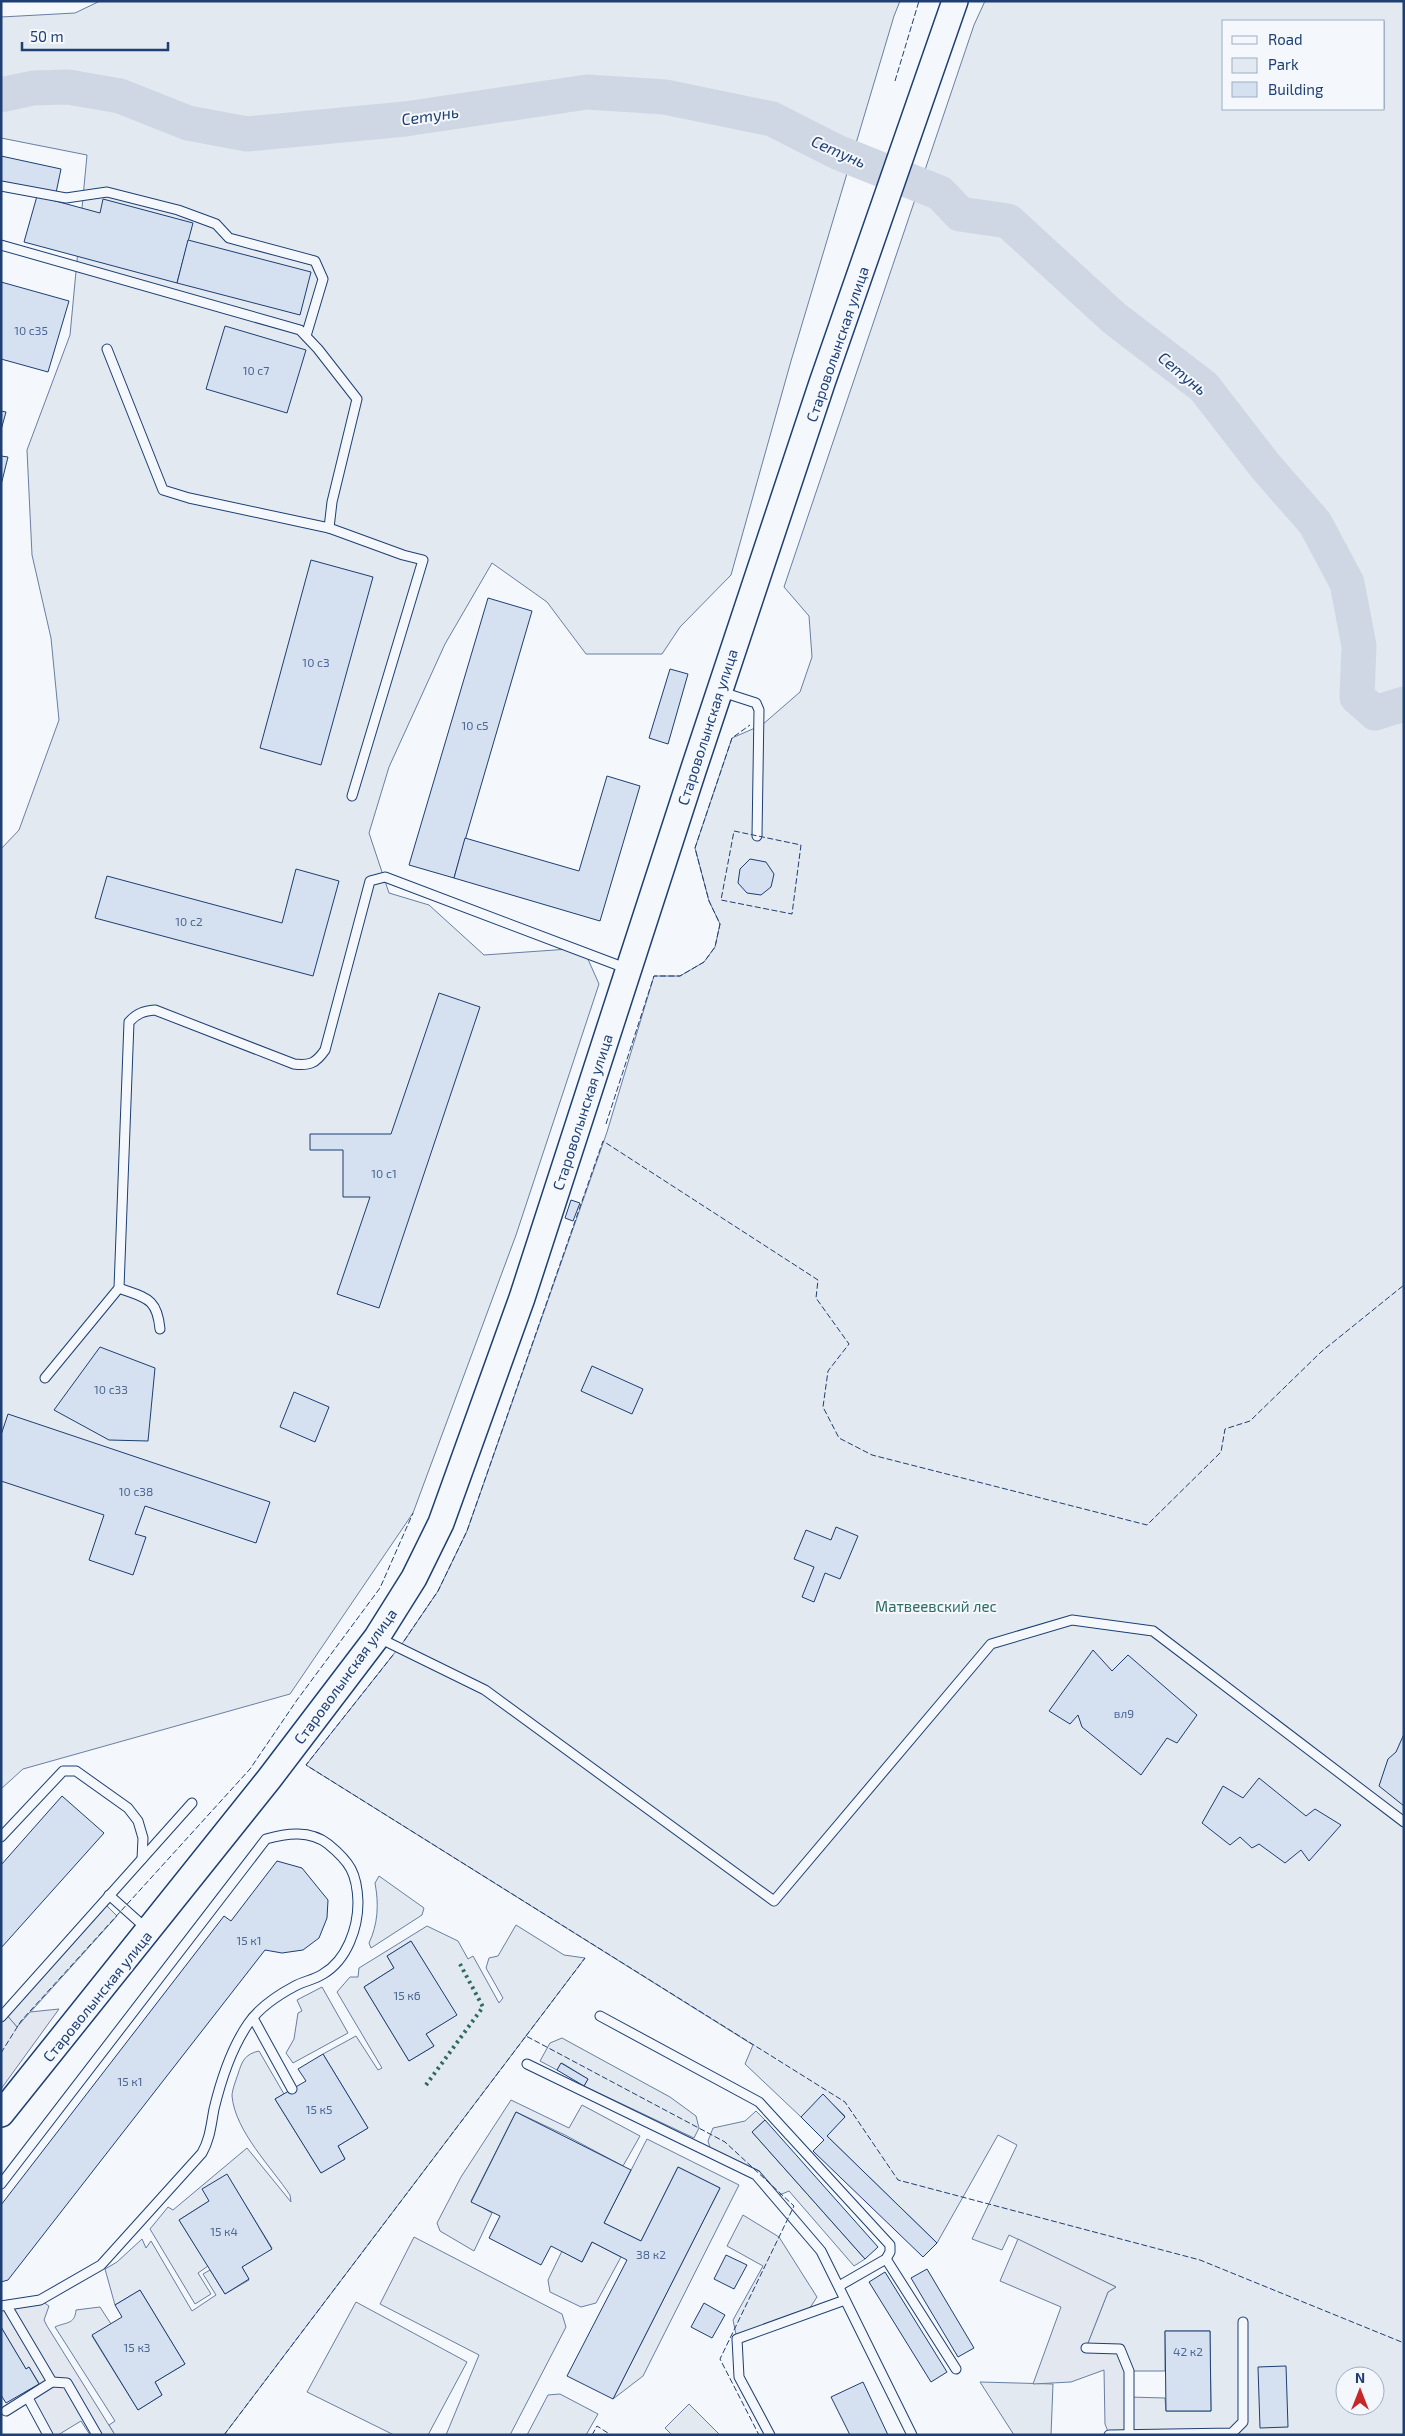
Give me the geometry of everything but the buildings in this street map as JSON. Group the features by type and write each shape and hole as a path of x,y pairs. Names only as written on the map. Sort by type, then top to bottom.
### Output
{"street":[{"name":"Староволынская улица","path":"1,2114 270,1779 377,1637 414,1578 441,1523 522,1298 719,691 822,383 954,1"}],"lane":[{"path":"1,186 66,198 107,192 178,210 216,224 229,238 315,261 323,280 306,336"},
{"path":"1,245 300,330 357,400 332,502 329,528"},
{"path":"107,349 163,490 190,498 329,528 403,556 423,560 352,796"},
{"path":"719,691 756,703 759,710 757,836"},
{"path":"45,1378 119,1288 129,1022 134,1016 141,1012 156,1010 294,1064 304,1065 317,1061 325,1050 370,881 385,877 628,969"},
{"path":"119,1288 144,1297 152,1303 158,1312 160,1328"},
{"path":"377,1637 485,1690 774,1901 991,1644 1072,1620 1153,1630 1404,1822"},
{"path":"1,1837 63,1771 76,1771 128,1808 133,1814 138,1821 143,1838 142,1859"},
{"path":"1,2016 192,1803"},
{"path":"1,2184 266,1839 284,1834 303,1834 322,1840 344,1857 354,1873 358,1917 353,1938 336,1963 324,1974 294,1986 268,2003 254,2018 233,2053 221,2082 208,2142 202,2153 101,2265 40,2300 4,2306 52,2382"},
{"path":"109,1895 149,1931"},
{"path":"600,2016 759,2102 890,2245 890,2252 886,2259 839,2286"},
{"path":"254,2018 292,2089"},
{"path":"526,2064 756,2175 821,2252 912,2435"},
{"path":"886,2259 956,2370"},
{"path":"770,2435 739,2377 737,2339 845,2300"},
{"path":"1109,2435 1232,2433 1243,2422 1243,2322"},
{"path":"1086,2348 1120,2349 1129,2371 1129,2434"},
{"path":"6,2411 52,2382 67,2383 97,2435"},
{"path":"28,2398 48,2435"}],"green space":[{"path":"100,1 900,1 791,361 731,575 680,627 662,654 586,654 547,602 492,563 445,644 389,767 369,833 389,893 429,905 484,955 583,948 599,984 516,1235 413,1513 290,1694 23,1769 1,1789 1,849 19,830 59,720 51,638 32,555 27,450 70,335 87,155 1,138 1,17 75,13"},
{"name":"Матвеевский лес","path":"985,1 1404,1 1404,2435 1129,2434 1129,2397 1165,2398 1166,2411 1211,2411 1210,2331 1165,2331 1165,2371 1129,2371 1086,2348 1108,2292 1116,2287 1009,2235 1002,2250 972,2239 1017,2145 998,2135 937,2243 827,2136 845,2116 823,2095 801,2117 745,2064 753,2045 306,1765 404,1641 438,1591 467,1531 607,1132 654,976 680,976 704,962 715,947 720,924 709,901 695,848 732,738 762,725 800,692 812,657 809,616 784,587 974,25"},
{"path":"379,1876 424,1908 422,1915 371,1948 369,1943 377,1914 375,1883"},
{"path":"103,1902 117,1916 17,2027 5,2013"},
{"path":"516,1925 564,1955 585,1958 224,2435 115,2435 109,2425 115,2421 55,2327 72,2321 76,2310 100,2307 111,2324 92,2336 138,2410 162,2395 155,2382 185,2364 140,2290 115,2305 105,2269 117,2262 142,2239 146,2248 151,2241 192,2311 216,2295 203,2274 210,2270 225,2294 249,2280 242,2267 272,2248 227,2175 209,2201 179,2220 208,2266 198,2273 211,2294 195,2304 150,2229 168,2207 173,2210 247,2148 291,2202 290,2195 247,2136 235,2109 232,2096 233,2091 241,2065 245,2059 250,2054 259,2051 284,2094 275,2099 321,2173 345,2159 338,2146 368,2128 323,2054 356,2036 378,2070 382,2068 337,1992 350,1977 358,1977 359,1968 427,1926 458,1941 468,1959 473,1956 499,2003 503,1998 486,1968 489,1958 498,1956","holes":["411,1941 456,2015 426,2034 434,2046 409,2061 364,1987 394,1968 387,1956"]},
{"path":"322,1987 348,2033 293,2063 286,2053 294,2039 298,2013 302,2011 297,2000"},
{"path":"562,2038 670,2097 696,2116 699,2128 694,2138 584,2086 588,2079 562,2063 557,2070 540,2061 550,2043"},
{"path":"511,2100 569,2128 582,2105 640,2136 623,2166 565,2135 516,2112 471,2201 492,2213 474,2251 440,2231 437,2223 461,2177"},
{"path":"756,2111 765,2120 752,2132 865,2259 854,2266 789,2191 775,2197 756,2175 712,2154 708,2141 713,2128 745,2121"},
{"path":"647,2139 739,2185 643,2376 613,2399 720,2188 678,2167 641,2241 604,2223"},
{"path":"743,2215 779,2237 817,2297 806,2314 737,2339 733,2320 763,2266 727,2246"},
{"path":"414,2237 562,2314 566,2327 510,2435 446,2435 479,2355 380,2304"},
{"path":"592,2242 621,2257 596,2303 581,2307 550,2292 548,2280 562,2251 582,2262"},
{"path":"356,2302 467,2362 428,2435 394,2435 307,2392"},
{"path":"980,2382 1053,2384 1051,2435 1014,2435"},
{"path":"560,2394 598,2414 586,2435 527,2435 548,2395"},
{"path":"689,2404 720,2435 672,2435 665,2428"}],"shaded area":[{"path":"59,2009 1,2089 1,2017 5,2013 17,2027 30,2012"},
{"path":"1018,2239 1116,2287 1108,2292 1086,2348 1120,2349 1129,2371 1129,2434 1109,2434 1105,2424 1104,2370 1071,2382 1033,2384 1061,2307 1000,2281"},
{"path":"40,2300 49,2306 44,2320 47,2326 115,2435 90,2435 81,2421 58,2435 48,2435 25,2392 39,2383 29,2367 26,2369 1,2327 1,2306"}],"waterway":[{"name":"Сетунь","path":"1,95 33,88 68,87 120,96 188,123 247,134 405,119 587,92 665,97 772,119 837,152 940,193 960,214 1008,221 1114,318 1204,387 1266,467 1315,523 1347,583 1359,646 1357,697 1375,713 1404,704"}],"hedge":[{"path":"426,2085 483,2007 460,1964"}],"fence":[{"path":"895,81 919,1"},
{"path":"606,1124 654,976 680,976 704,962 715,947 720,924 709,901 695,848 732,738 750,725"},
{"path":"734,831 801,845 792,914 721,900 734,831"},
{"path":"404,1641 438,1591 467,1531 603,1141 818,1280 816,1298 849,1344 828,1371 823,1407 839,1438 872,1455 1147,1525 1221,1452 1225,1429 1250,1421 1321,1352 1404,1285"},
{"path":"1,2053 21,2021 250,1769 297,1700 380,1588 413,1513"},
{"path":"393,1655 306,1765 845,2102 898,2180 1200,2260 1404,2343"},
{"path":"526,2036 585,1958"},
{"path":"224,2435 526,2036 725,2142 794,2206 720,2359 759,2435"},
{"path":"592,2435 597,2426 611,2435"}]}
